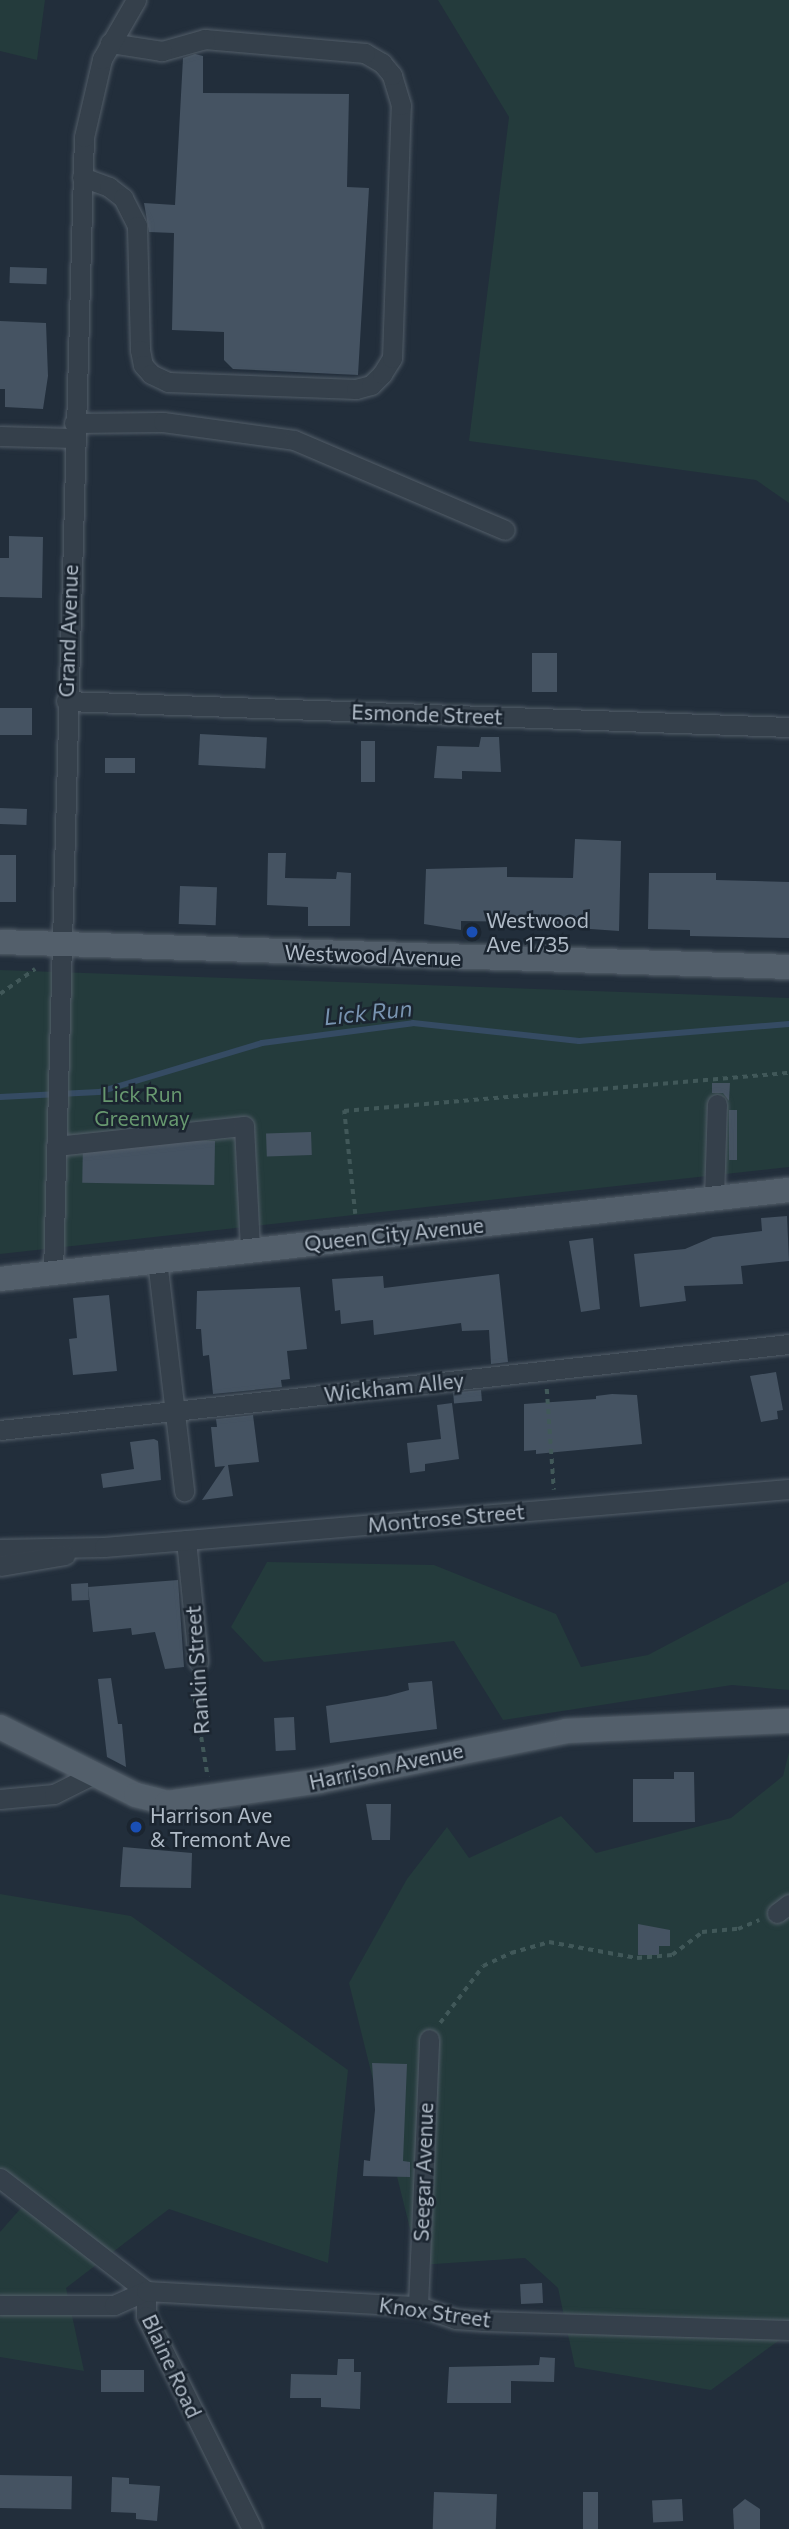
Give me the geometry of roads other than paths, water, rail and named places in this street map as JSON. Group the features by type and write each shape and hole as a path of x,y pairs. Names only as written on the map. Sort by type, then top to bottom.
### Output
{"main road":[{"name":"Westwood Avenue","path":"0,942 789,967"},
{"name":"Queen City Avenue","path":"0,1279 789,1190"},
{"name":"Harrison Avenue","path":"0,1727 92,1775 148,1800 212,1800 566,1731 789,1721"}],"street":[{"name":"Grand Avenue","path":"53,1273 73,430 82,177 88,109 110,43 136,0"},
{"path":"82,177 109,187 123,198 137,226 140,351 143,365 152,374 168,382 356,389 370,385 382,374 392,358 401,105 392,75 382,62 365,53 205,39 162,51 110,43"},
{"path":"0,436 163,422 294,440 505,530"},
{"name":"Esmonde Street","path":"66,701 789,727"},
{"path":"714,1198 717,1104"},
{"path":"56,1146 244,1126 250,1250"},
{"path":"157,1260 184,1491"},
{"name":"Wickham Alley","path":"0,1430 789,1344"},
{"name":"Montrose Street","path":"0,1549 104,1547 789,1489"},
{"name":"Rankin Street","path":"186,1540 198,1661"},
{"name":"Montrose Street","path":"0,1566 104,1547"},
{"path":"0,1799 54,1794 92,1775"},
{"name":"Seegar Avenue","path":"418,2306 429,2039"},
{"name":"Blaine Road","path":"0,2178 146,2291 146,2316 252,2529"},
{"name":"Knox Street","path":"0,2305 114,2305 146,2291 418,2306 456,2319 789,2330"}],"waterway":[{"name":"Lick Run","path":"0,1097 99,1092 262,1043 413,1023 579,1041 789,1024"}],"place":[{"name":"Westwood Ave 1735","path":"472,932"},
{"name":"Harrison Ave & Tremont Ave","path":"136,1827"}],"park label":[{"name":"Lick Run Greenway","path":"142,1106"}]}
